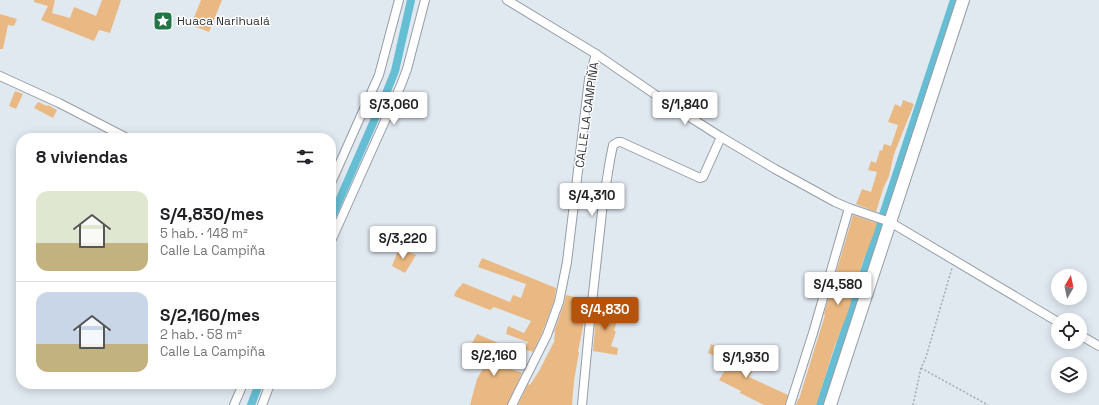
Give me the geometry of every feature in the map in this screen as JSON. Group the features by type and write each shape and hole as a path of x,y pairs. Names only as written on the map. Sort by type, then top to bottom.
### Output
{"main road":[{"path":"830,405 885,220 963,0"}],"street":[{"path":"336,172 379,75 399,0"},
{"path":"336,231 405,75 425,0"},
{"path":"507,0 596,54 666,102 775,169 834,202 885,220 1051,318"},
{"name":"CALLE LA CAMPIÑA","path":"512,405 547,334 559,302 568,255 589,79 596,54"},
{"path":"0,76 59,103 117,133"},
{"path":"582,405 603,204 614,145 621,142 700,178 703,177 721,137"},
{"path":"790,405 849,208"},
{"path":"1087,339 1099,346"},
{"path":"234,405 241,389"},
{"path":"262,405 268,389"}],"path":[{"path":"913,405 921,368 926,357 954,260"},
{"path":"921,368 988,405"}],"building":[{"path":"34,0 55,0 52,13 70,18 74,7 96,16 102,0 121,0 110,33 99,30 94,41 41,20 48,6 34,2"},
{"path":"201,0 222,0 209,32 191,25"},
{"path":"0,14 17,19 14,26 8,25 3,49 0,49"},
{"path":"15,91 23,94 16,109 9,106"},
{"path":"903,100 914,104 894,154 889,176 883,189 876,212 856,204 862,189 871,192 877,172 868,170 871,161 876,163 880,150 882,151 884,144 891,146 898,125 888,122 895,104 901,107"},
{"path":"38,102 57,110 53,118 34,108"},
{"path":"853,215 877,223 874,233 862,264 848,312 835,345 816,405 796,405 825,315 824,314"},
{"path":"399,248 416,255 405,273 392,266"},
{"path":"482,258 556,288 554,301 533,352 524,349 528,342 506,334 508,326 524,333 531,321 494,307 490,310 454,296 456,291 463,283 510,302 513,295 521,298 526,284 478,267"},
{"path":"566,295 587,300 578,352 572,405 518,405 528,384 530,385 539,371 554,342 554,332"},
{"path":"597,304 611,310 611,313 618,317 614,331 616,331 611,346 618,348 617,355 593,351"},
{"path":"477,334 508,347 503,357 506,359 503,366 522,373 507,405 470,405 477,379 493,352 472,343"},
{"path":"711,344 756,364 749,377 788,395 785,405 764,405 719,380 727,367 716,361 717,357 708,353"}],"waterway":[{"path":"336,208 395,71 411,0"},
{"path":"820,405 954,0"},
{"path":"251,405 257,389"}],"place":[{"name":"Huaca Narihualá","path":"163,21"}]}
